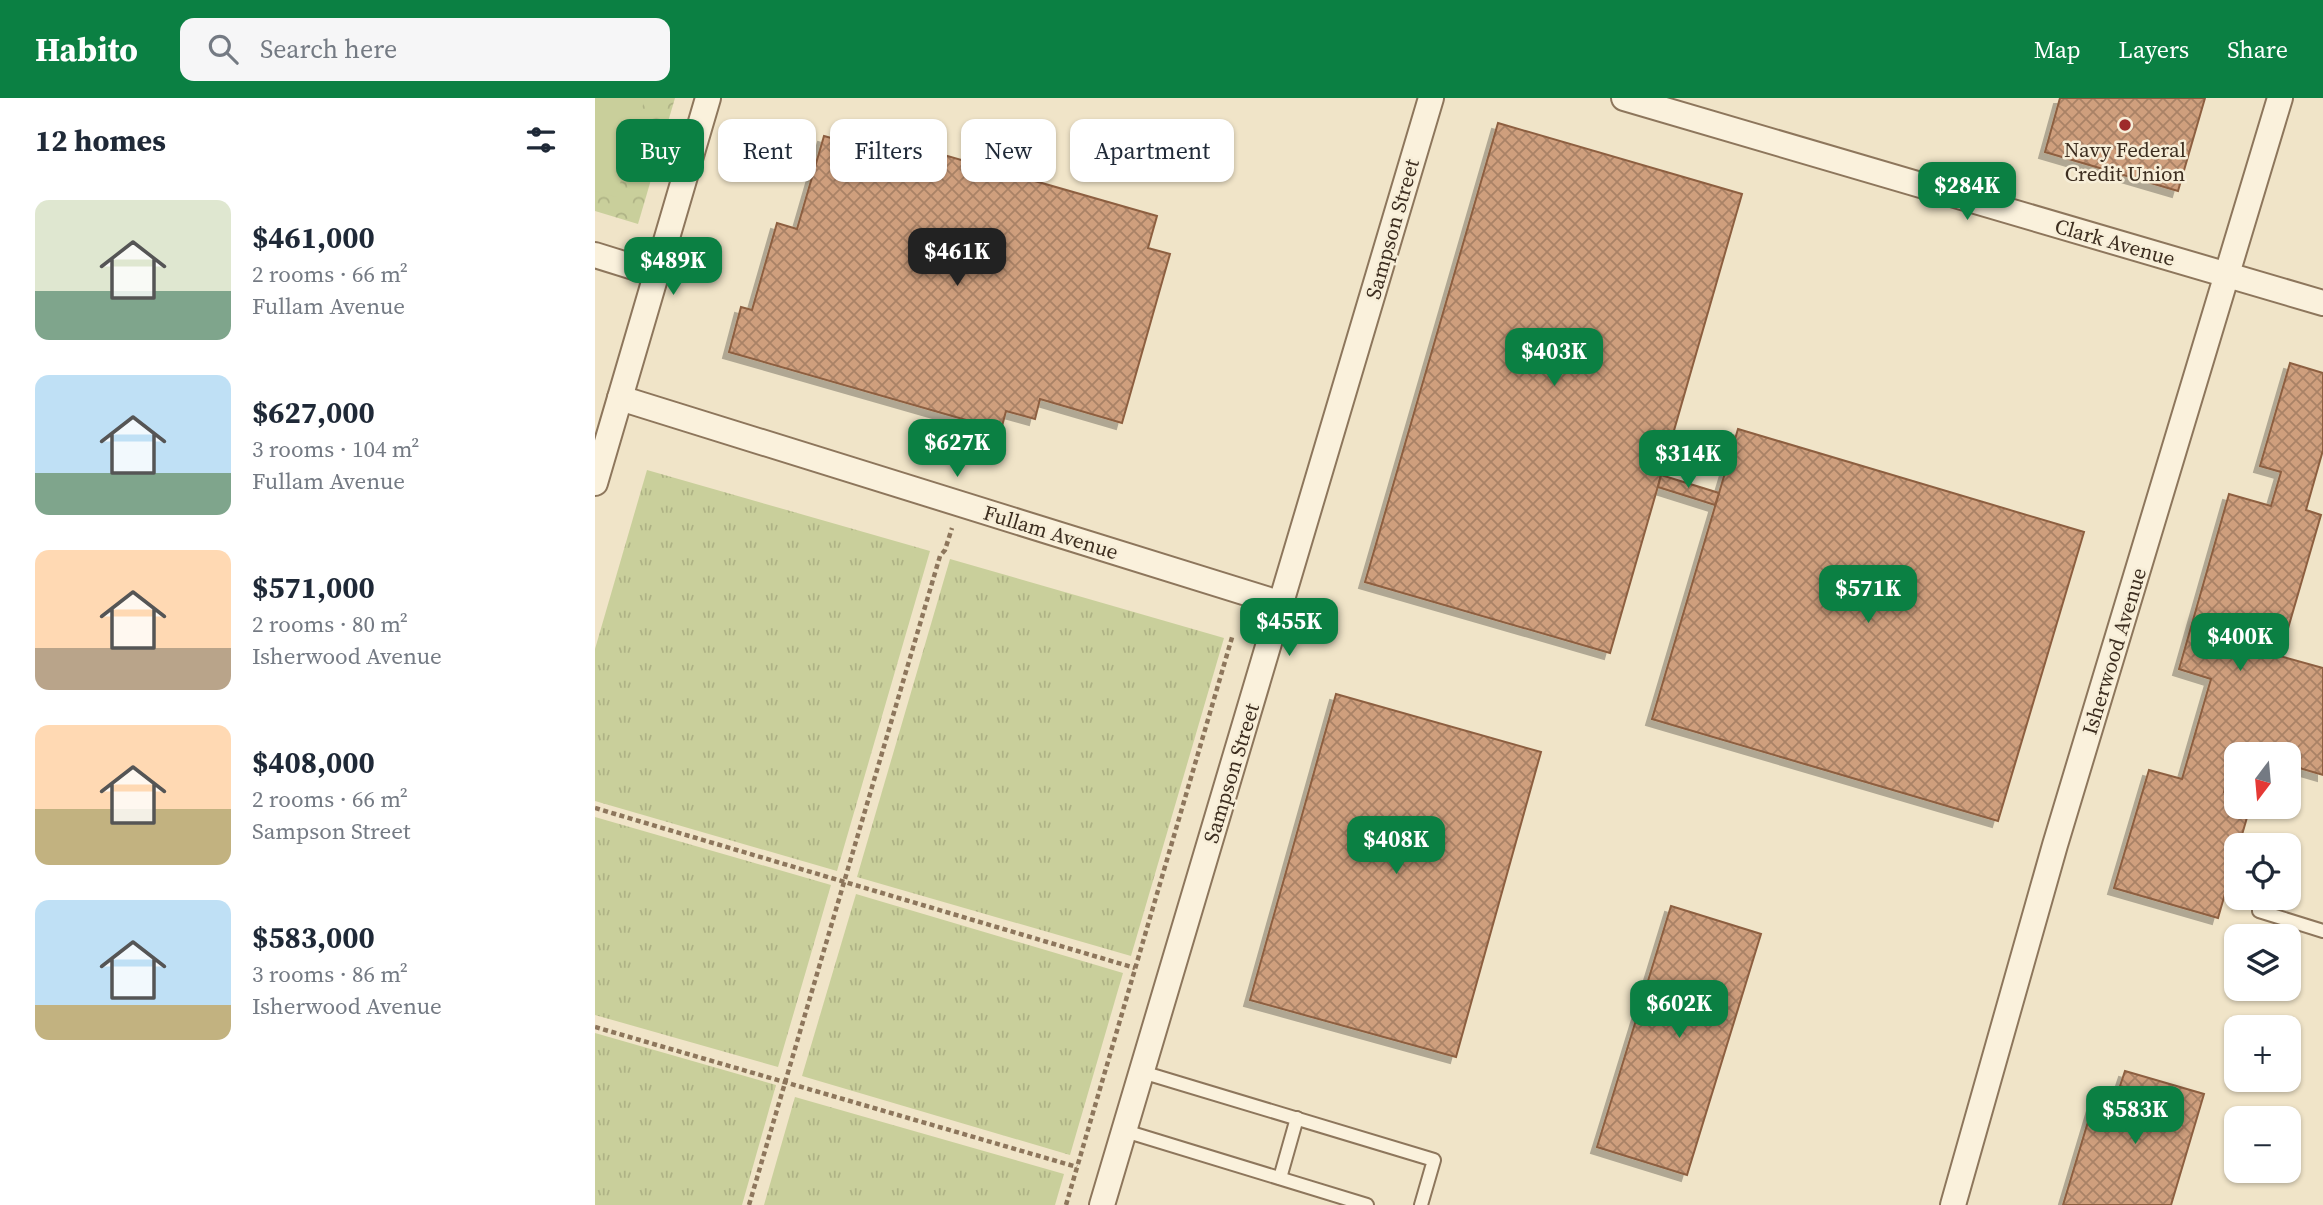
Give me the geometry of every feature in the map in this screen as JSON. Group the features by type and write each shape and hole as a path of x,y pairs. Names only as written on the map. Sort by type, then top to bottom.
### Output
{"street":[{"path":"595,483 708,98"},
{"name":"Sampson Street","path":"1103,1205 1431,98"},
{"name":"Clark Avenue","path":"1624,98 2323,303"},
{"name":"Isherwood Avenue","path":"1953,1205 2055,845 2280,98"},
{"path":"595,255 656,274"},
{"name":"Fullam Avenue","path":"620,398 1282,604"}],"lane":[{"path":"2259,911 2323,931"},
{"path":"1142,1072 1434,1160 1421,1205"},
{"path":"1280,1178 1297,1118"},
{"path":"1125,1131 1367,1205"}],"path":[{"path":"749,1205 940,556 945,550 955,517"},
{"path":"1066,1205 1233,635"},
{"path":"595,808 1135,968"},
{"path":"595,1027 1077,1167"}],"green space":[{"path":"595,98 675,98 669,119 616,119 616,182 650,182 638,224 595,211"},
{"path":"595,98 645,98 639,119 616,119 616,182 620,182 616,197 595,191"},
{"path":"647,470 930,551 837,871 595,801 595,649"},
{"path":"950,559 1224,638 1131,956 857,877"},
{"path":"595,817 831,885 778,1067 595,1015"},
{"path":"856,894 1123,973 1070,1155 802,1076"},
{"path":"595,1033 776,1085 742,1205 595,1205"},
{"path":"795,1097 1064,1174 1055,1205 764,1205"}],"building":[{"name":"Navy Federal Credit Union","path":"2060,98 2205,98 2178,191 2045,152"},
{"path":"1498,123 1742,194 1610,653 1365,582"},
{"path":"824,136 830,138 830,182 947,182 947,156 961,160 961,182 1038,182 1157,216 1148,248 1170,254 1122,423 1040,399 1035,419 1006,411 1001,430 729,352 741,307 752,310 777,223 797,229 811,182 816,182 816,164"},
{"path":"2290,363 2323,373 2323,450 2306,510 2321,515 2280,656 2323,668 2323,775 2301,769 2301,742 2224,742 2224,819 2247,819 2243,833 2224,833 2224,897 2218,918 2114,888 2149,770 2182,779 2211,679 2179,669 2229,494 2271,506 2281,472 2260,466"},
{"path":"1738,429 2084,532 1998,821 1652,719"},
{"path":"1661,475 1719,493 1715,505 1658,487"},
{"path":"1336,694 1541,752 1456,1057 1250,1000"},
{"path":"1671,906 1761,934 1687,1175 1597,1147"},
{"path":"2125,1071 2204,1094 2171,1205 2063,1205 2096,1095 2133,1106 2137,1091 2120,1086"}],"place":[{"name":"Navy Federal Credit Union","path":"2125,125"}]}
